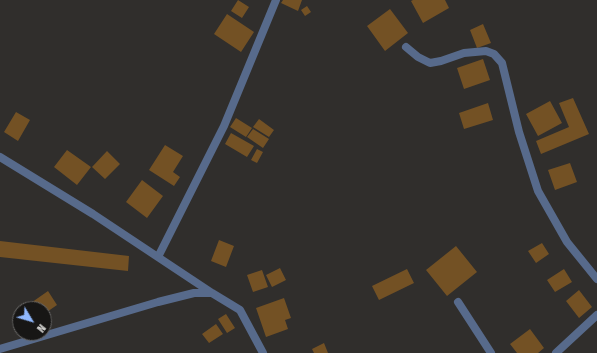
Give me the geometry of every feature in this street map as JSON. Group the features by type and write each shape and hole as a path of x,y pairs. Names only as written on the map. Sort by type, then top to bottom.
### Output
{"street":[{"path":"158,257 224,126 276,0"},
{"path":"406,47 418,57 430,63 464,53 486,51 494,54 502,63 519,132 538,191 567,242 597,278"},
{"path":"0,157 240,310 263,353"},
{"path":"0,349 158,302 194,294 212,293"},
{"path":"458,302 492,353"},
{"path":"556,353 597,315"}],"building":[{"path":"238,0 249,7 242,18 231,11"},
{"path":"283,0 302,0 298,11 281,3"},
{"path":"445,0 449,8 423,23 411,1"},
{"path":"307,6 311,12 305,16 301,10"},
{"path":"390,9 408,33 385,51 367,26"},
{"path":"227,14 254,32 241,52 214,34"},
{"path":"483,24 491,43 477,48 470,30"},
{"path":"483,59 490,80 464,89 457,68"},
{"path":"573,98 589,134 541,154 536,141 569,127 559,103"},
{"path":"550,101 562,123 538,136 526,114"},
{"path":"488,103 493,120 464,129 459,113"},
{"path":"16,112 30,120 18,141 4,132"},
{"path":"236,118 252,128 246,137 230,127"},
{"path":"259,119 274,130 269,137 253,127"},
{"path":"253,129 269,139 263,148 247,137"},
{"path":"231,133 254,146 247,157 225,144"},
{"path":"165,145 183,156 173,172 180,177 174,186 149,170"},
{"path":"257,149 263,152 257,163 251,160"},
{"path":"67,150 91,167 77,185 54,167"},
{"path":"107,151 120,164 105,179 92,167"},
{"path":"570,163 577,182 555,190 548,170"},
{"path":"142,180 163,196 147,218 126,202"},
{"path":"219,240 234,246 226,267 211,261"},
{"path":"0,241 129,256 128,271 0,257"},
{"path":"542,243 549,254 536,263 528,251"},
{"path":"456,246 477,272 447,296 426,270"},
{"path":"280,268 286,280 272,287 266,275"},
{"path":"407,269 414,283 379,300 372,286"},
{"path":"564,269 572,282 555,292 547,280"},
{"path":"262,270 268,287 253,292 247,275"},
{"path":"579,290 592,307 579,318 566,301"},
{"path":"48,291 57,305 52,308 52,301 34,301"},
{"path":"284,298 291,318 285,320 288,329 266,337 256,308"},
{"path":"226,314 235,328 227,333 218,319"},
{"path":"216,324 223,334 209,343 202,334"},
{"path":"530,329 544,348 538,353 517,353 510,344"},
{"path":"324,343 328,353 314,353 312,349"}]}
